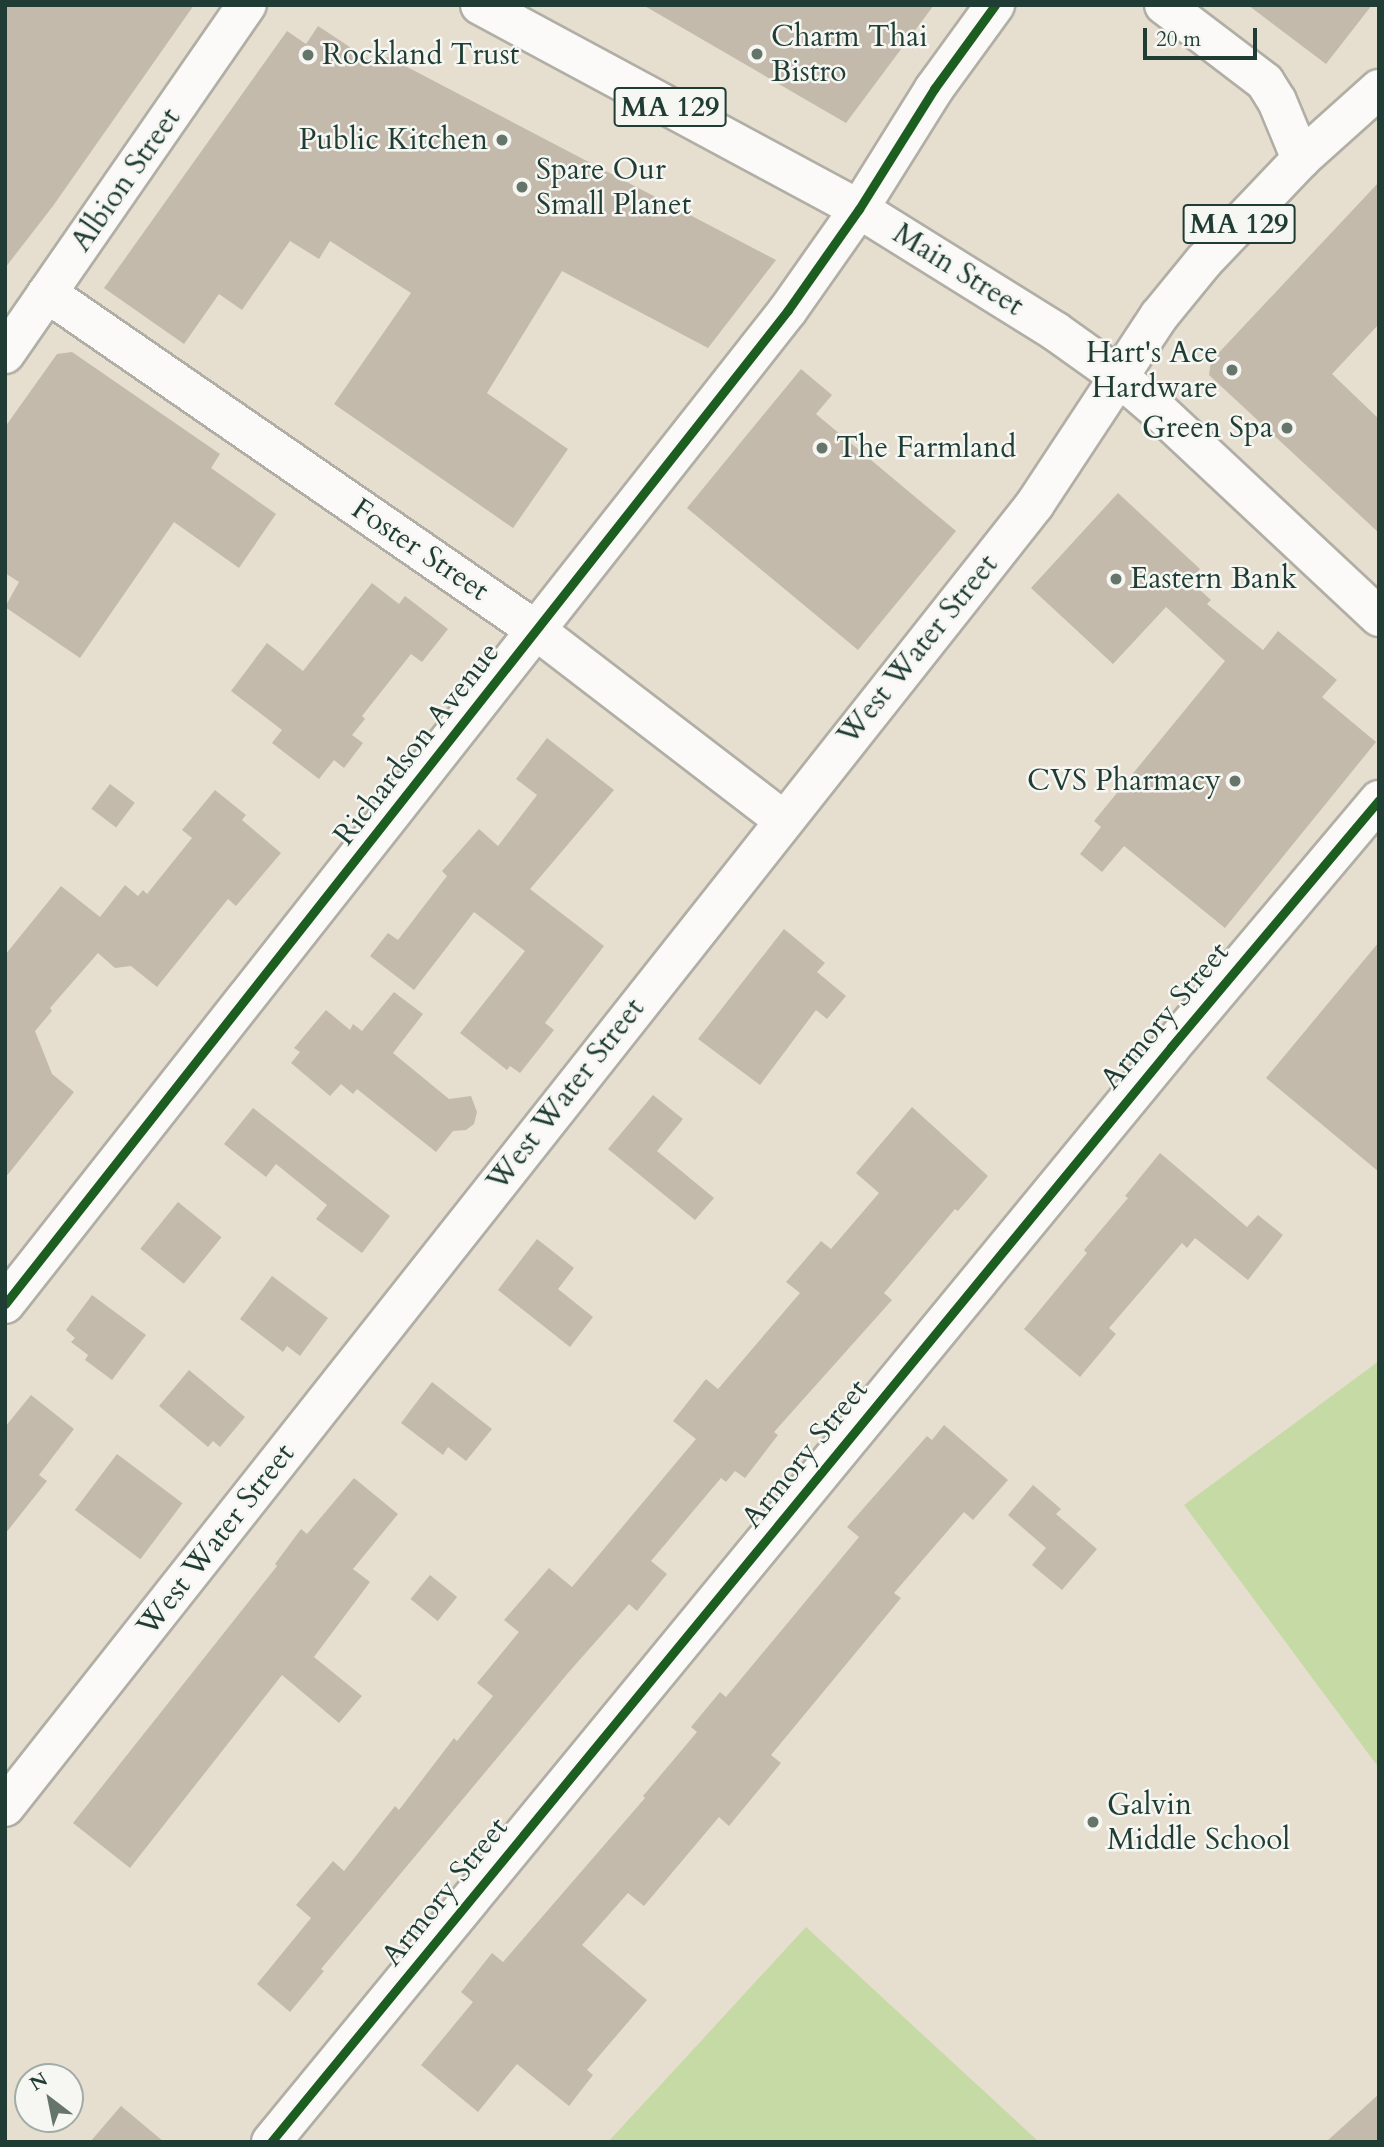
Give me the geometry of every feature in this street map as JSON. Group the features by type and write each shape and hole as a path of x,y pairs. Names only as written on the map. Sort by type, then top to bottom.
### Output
{"street":[{"name":"Albion Street","path":"5,354 247,5"},
{"name":"Main Street","path":"480,5 859,209 990,288 1118,376 1379,617"},
{"name":"Richardson Avenue","path":"5,1304 788,310 859,209 934,89 995,5"},
{"path":"1164,5 1265,82 1277,101 1301,159"},
{"name":"MA 129","path":"1118,376 1159,316 1204,261 1301,159 1379,89"},
{"name":"Foster Street","path":"47,293 537,631 783,821"},
{"name":"West Water Street","path":"5,1807 1035,504 1118,376"},
{"name":"Armory Street","path":"271,2142 1171,1047 1379,800"}],"green space":[{"path":"1379,1361 1379,1768 1184,1505"},
{"path":"806,1927 1039,2142 608,2142"}],"building":[{"path":"5,5 194,5 53,206 5,268"},
{"path":"643,5 934,5 846,123"},
{"path":"1248,5 1372,5 1326,64"},
{"path":"318,26 371,61 388,57 776,260 708,348 562,271 487,393 568,449 513,528 334,404 411,293 330,241 319,259 290,241 242,310 219,294 184,344 104,288 287,31 306,44"},
{"path":"1379,182 1379,324 1332,374 1379,419 1379,533 1209,375 1211,361"},
{"path":"72,352 220,454 211,468 276,514 239,568 174,522 80,658 5,607 19,582 5,573 5,427 57,354"},
{"path":"801,369 832,395 816,414 956,531 858,650 687,508"},
{"name":"CVS Pharmacy","path":"1118,493 1200,569 1190,581 1211,600 1207,604 1263,650 1278,631 1337,680 1322,697 1376,742 1225,928 1124,846 1102,872 1080,854 1101,827 1094,821 1225,661 1166,607 1113,664 1031,588"},
{"path":"372,583 399,604 405,596 448,629 422,662 411,654 362,716 365,719 352,735 363,743 344,768 334,760 319,779 272,743 282,730 231,691 267,643 303,671"},
{"path":"547,738 614,790 530,889 604,946 545,1023 554,1030 520,1073 510,1066 507,1070 460,1033 525,951 474,912 414,990 370,956 388,933 398,940 447,876 442,871 479,829 498,846 537,795 516,779"},
{"path":"110,784 135,803 116,827 91,809"},
{"path":"215,790 246,815 242,820 281,853 236,906 228,899 157,987 131,966 115,968 98,953 50,1008 52,1011 35,1031 52,1074 74,1092 5,1178 5,955 61,886 100,917 125,885 138,896 143,890 147,894 192,838 182,830"},
{"path":"784,929 825,963 817,972 846,996 827,1019 816,1010 760,1085 698,1039"},
{"path":"1379,942 1379,1172 1266,1078"},
{"path":"394,992 423,1014 393,1053 449,1099 471,1096 477,1112 474,1124 466,1130 453,1131 436,1152 357,1089 353,1094 341,1084 330,1096 291,1063 300,1052 294,1048 326,1010 350,1030 353,1024 362,1031"},
{"path":"653,1095 683,1119 657,1151 714,1198 695,1220 608,1149"},
{"path":"912,1107 988,1176 958,1211 955,1209 884,1293 892,1300 774,1432 778,1435 745,1478 735,1471 726,1482 721,1478 651,1561 667,1574 637,1611 629,1604 568,1673 321,1969 324,1971 290,2012 257,1984 311,1918 296,1905 333,1861 344,1871 395,1806 399,1810 454,1738 457,1741 493,1696 477,1683 519,1632 504,1620 549,1568 572,1587 696,1439 673,1421 706,1379 718,1389 800,1293 786,1282 821,1241 831,1249 879,1193 856,1173"},
{"path":"253,1108 390,1216 362,1253 316,1219 327,1205 276,1164 266,1177 224,1144"},
{"path":"1160,1153 1247,1227 1258,1215 1283,1235 1248,1280 1195,1238 1187,1248 1182,1243 1109,1328 1116,1334 1080,1377 1024,1329 1087,1253 1084,1250 1128,1198 1125,1196"},
{"path":"178,1202 222,1237 184,1284 140,1249"},
{"path":"537,1239 574,1268 558,1289 593,1317 570,1347 498,1290"},
{"path":"272,1276 328,1318 300,1356 287,1346 283,1352 240,1319"},
{"path":"92,1295 146,1335 112,1380 85,1360 88,1355 71,1342 75,1338 66,1330"},
{"path":"189,1370 245,1417 220,1447 213,1441 208,1447 159,1406"},
{"path":"432,1382 492,1429 466,1461 448,1447 443,1455 401,1423"},
{"path":"31,1395 74,1429 39,1475 47,1481 5,1534 5,1427"},
{"path":"944,1425 1008,1480 973,1520 964,1512 894,1593 901,1598 771,1755 781,1763 729,1826 719,1817 644,1906 628,1893 582,1945 647,2000 587,2070 593,2075 569,2106 517,2064 478,2112 421,2065 473,2002 461,1992 492,1953 503,1962 645,1798 643,1796 697,1732 691,1727 720,1692 726,1697 859,1537 847,1527 927,1436 932,1440"},
{"path":"117,1454 182,1503 140,1559 75,1510"},
{"path":"354,1478 398,1514 353,1569 370,1582 314,1657 362,1696 339,1723 282,1675 130,1868 73,1823 277,1566 275,1564 301,1529 307,1534"},
{"path":"1033,1485 1061,1509 1056,1514 1097,1549 1062,1590 1032,1565 1046,1548 1008,1515"},
{"path":"430,1575 457,1597 438,1621 410,1599"},
{"path":"1379,2094 1379,2142 1326,2142"},
{"path":"121,2106 164,2142 90,2142"}],"cycle path":[{"path":"5,1304 788,310 859,209 934,89 995,5"},
{"path":"271,2142 1171,1047 1379,800"}],"place":[{"name":"Charm Thai Bistro","path":"757,54"},
{"name":"Rockland Trust","path":"308,55"},
{"name":"Public Kitchen","path":"502,140"},
{"name":"Spare Our Small Planet","path":"522,187"},
{"name":"Hart's Ace Hardware","path":"1232,370"},
{"name":"Green Spa","path":"1287,428"},
{"name":"The Farmland","path":"822,448"},
{"name":"Eastern Bank","path":"1116,579"},
{"name":"CVS Pharmacy","path":"1235,781"},
{"name":"Galvin Middle School","path":"1093,1822"}]}
